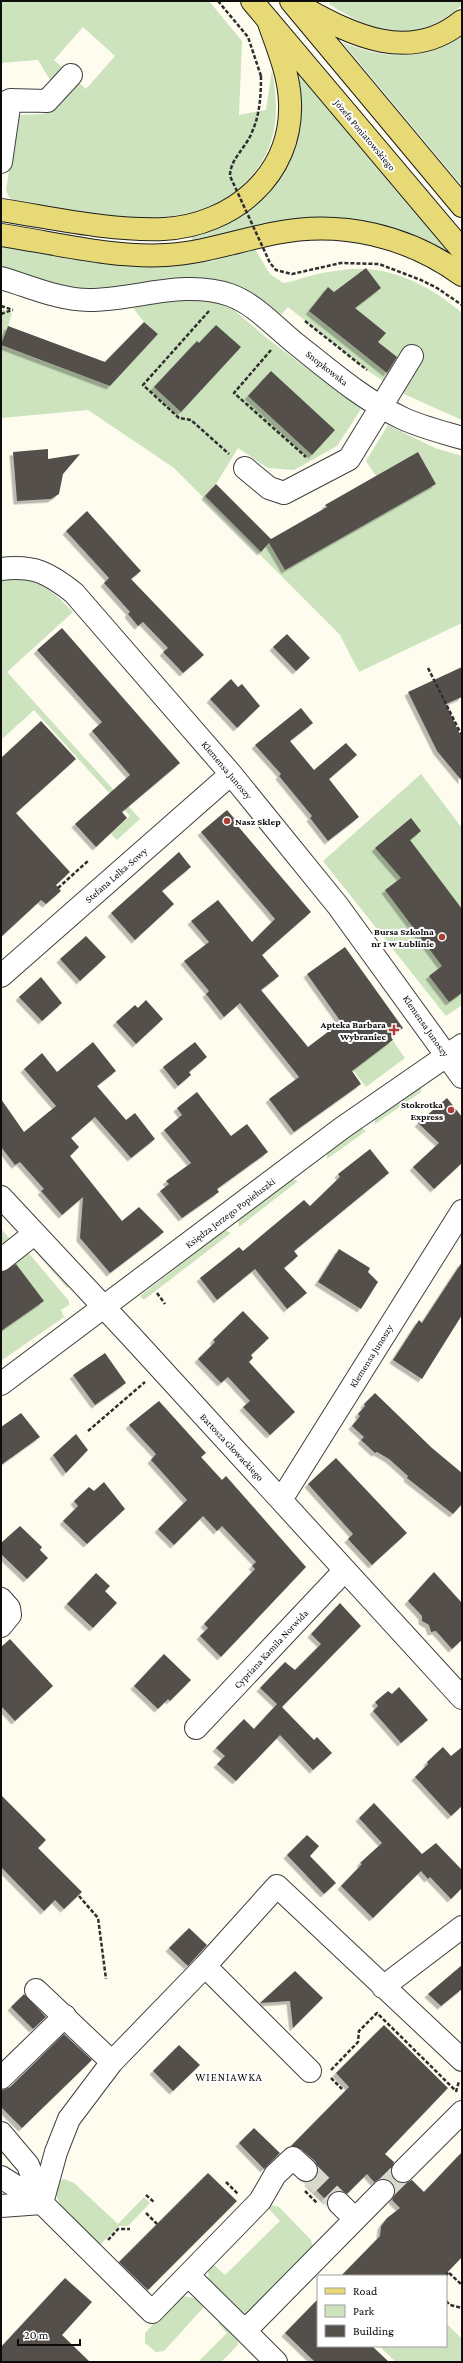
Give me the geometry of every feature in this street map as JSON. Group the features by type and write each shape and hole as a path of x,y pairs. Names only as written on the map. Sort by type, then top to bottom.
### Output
{"main road":[{"name":"Józefa Poniatowskiego","path":"252,1 462,250"},
{"path":"291,1 342,29 376,40 417,42 446,32 462,21"},
{"path":"291,1 462,206"},
{"path":"1,210 108,226 163,229 200,223 234,208 253,194 267,179 276,164 286,136 290,102 287,78 268,20"},
{"path":"1,235 118,252 164,255 213,249 297,229 321,228 356,230 396,240 418,249 462,275"}],"street":[{"path":"1,162 10,100 48,101 71,75"},
{"name":"Snopkowska","path":"1,278 46,292 87,300 167,290 199,290 231,296 245,303 336,376 381,406 425,427 462,438"},
{"path":"245,468 269,488 284,493 349,459 412,356"},
{"name":"Klemensa Junoszy","path":"1,569 28,568 42,571 74,593 231,774 454,1050 462,1076"},
{"name":"Stefana Lelka-Sowy","path":"1,976 231,774"},
{"name":"Księdza Jerzego Popiełuszki","path":"1,1384 342,1128 454,1050"},
{"name":"Bartosza Głowackiego","path":"1,1197 462,1698"},
{"name":"Klemensa Junoszy","path":"281,1500 462,1211"},
{"path":"1,1260 34,1234"},
{"name":"Cypriana Kamila Norwida","path":"196,1728 345,1570"},
{"path":"1,1599 8,1608 10,1615 1,1626"},
{"path":"42,2203 56,2152 69,2119 112,2062 205,1966 277,1886 383,1987 460,2068"},
{"path":"383,1987 462,1927"},
{"path":"205,1966 310,2071"},
{"path":"36,1990 112,2062"},
{"path":"1,2078 65,2016"},
{"path":"403,2171 458,2104"},
{"path":"1,2133 28,2165 42,2203"},
{"path":"1,2177 42,2203 152,2312 260,2201 275,2175 293,2158 306,2170"},
{"path":"245,2331 383,2191"},
{"path":"1,2206 42,2203"},
{"path":"339,2203 355,2219"},
{"path":"188,2275 276,2362"}],"path":[{"path":"218,1 248,37 261,76 257,120 248,142 232,163 230,176 270,263 276,270 292,274 341,263 379,264 438,288 462,306"},
{"path":"1,306 13,310 1,314"},
{"path":"304,320 371,373 393,387"},
{"path":"275,345 234,393 324,473"},
{"path":"152,374 143,385 179,418 191,420 245,468"},
{"path":"428,668 462,736"},
{"path":"58,888 88,861"},
{"path":"157,1292 165,1304"},
{"path":"88,1431 148,1380"},
{"path":"79,1896 98,1918 106,1979"},
{"path":"342,2089 327,2074 358,2042 359,2031 377,2013 456,2091"},
{"path":"458,2104 456,2091 460,2068"},
{"path":"226,2182 240,2196"},
{"path":"146,2195 155,2203"},
{"path":"146,2213 157,2224"},
{"path":"446,2275 448,2272 462,2286"},
{"path":"447,2303 462,2308"}],"green space":[{"path":"1,1 209,1 242,41 239,115 266,110 272,70 276,98 275,124 273,136 262,161 254,173 231,195 204,208 174,216 143,218 111,216 17,203 9,197 6,190 18,115 44,114 75,79 86,89 115,56 83,27 54,60 66,71 53,85 38,60 1,63"},
{"path":"330,1 462,1 462,5 445,18 429,26 413,30 396,31 363,23 346,15 329,4"},
{"path":"462,34 462,186 342,42 358,48 388,55 418,54 433,50"},
{"path":"292,63 454,257 302,219 269,223 192,241 191,236 212,230 232,220 267,195 284,170 295,143"},
{"path":"1,246 58,256 174,265 213,261 255,249 270,274 283,283 326,272 359,269 391,273 407,278 436,293 462,313 462,420 406,395 371,373 288,307 278,318 249,294 75,291 1,268"},
{"path":"202,300 227,304 268,339 361,409 337,446 294,470 268,468 238,448 216,484 205,496 261,552 273,540 436,484 418,452 376,476 366,461 388,425 435,448 462,456 462,623 359,672 340,635 174,468 88,410 1,418 1,309 12,313 2,346 110,386 158,334 144,322 133,308 160,302"},
{"path":"1,580 27,580 42,586 54,594 73,612 7,672 140,819 117,840 111,834 130,816 34,710 1,740"},
{"path":"421,774 462,828 462,1005 446,1016 323,861"},
{"path":"393,1041 405,1058 366,1087 353,1070"},
{"path":"421,1087 421,1092 375,1124 375,1119"},
{"path":"361,1128 366,1131 327,1159 327,1153"},
{"path":"293,1179 298,1181 239,1227 238,1220"},
{"path":"1,1229 12,1241 6,1247 1,1241"},
{"path":"225,1230 231,1233 145,1299 140,1296"},
{"path":"34,1247 70,1286 67,1288 32,1248"},
{"path":"27,1251 69,1301 69,1305 61,1310 64,1317 1,1361 1,1331 43,1301 13,1261"},
{"path":"64,2179 74,2183 118,2224 144,2197 150,2203 128,2226 119,2226 96,2249 66,2214 59,2203 56,2193 57,2185"},
{"path":"272,2205 279,2207 311,2240 313,2247 246,2316 241,2315 209,2281 208,2270 212,2263 225,2275 280,2221 268,2208"},
{"path":"183,2296 199,2299 204,2304 203,2308 164,2351 156,2352 145,2343 145,2333 173,2302"},
{"path":"220,2321 238,2338 238,2345 221,2362 198,2362 227,2333 218,2323"},
{"path":"447,2324 462,2339 462,2362 396,2362 380,2347 447,2347"}],"building":[{"path":"366,268 381,288 355,308 386,333 378,342 397,357 387,373 309,311 328,287 334,292"},
{"path":"144,322 158,334 110,386 1,345 8,326 105,362"},
{"path":"216,325 241,347 181,412 154,387 197,341 199,343"},
{"path":"271,371 335,430 312,455 248,396"},
{"path":"48,449 48,459 80,454 63,474 59,494 51,499 17,501 13,452"},
{"path":"418,452 436,484 285,570 269,543 261,552 205,496 216,484 271,539 327,507 325,505"},
{"path":"87,511 141,571 131,579 204,655 183,673 163,652 168,648 143,622 138,626 128,614 130,612 104,583 109,578 66,531"},
{"path":"62,628 180,763 122,812 127,818 96,847 75,824 130,775 92,731 102,722 37,650"},
{"path":"287,634 310,658 296,671 273,647"},
{"path":"462,667 462,697 446,704 462,739 462,781 437,751 408,692"},
{"path":"231,679 238,687 242,684 260,706 237,728 210,699"},
{"path":"301,708 313,723 290,741 314,770 346,743 357,755 329,779 359,817 328,841 310,818 312,816 279,776 281,774 255,745"},
{"path":"41,721 76,759 16,813 70,872 56,885 61,891 46,904 41,900 1,937 1,758"},
{"path":"227,810 239,824 237,825 311,912 262,955 279,976 261,990 308,1047 341,1022 307,974 345,947 403,1028 391,1037 393,1040 352,1071 361,1084 294,1132 269,1099 299,1077 240,1003 224,1017 206,994 209,991 184,961 209,942 191,921 218,900 252,942 275,919 201,832"},
{"name":"Bursa Szkolna nr 1 w Lublinie","path":"411,818 421,831 410,840 462,909 462,993 449,1002 429,976 442,966 385,890 401,878 375,848"},
{"path":"179,852 191,867 162,891 174,904 135,940 111,913"},
{"path":"86,936 106,957 80,981 60,959"},
{"path":"41,977 62,1003 42,1021 19,997"},
{"path":"146,1000 163,1019 136,1044 116,1022 135,1005 138,1008"},
{"path":"93,1042 116,1071 97,1086 126,1120 135,1113 155,1139 131,1158 95,1117 71,1138 79,1147 70,1156 122,1221 139,1207 164,1232 110,1273 80,1238 83,1197 62,1215 41,1191 44,1189 20,1162 15,1165 1,1147 1,1099 24,1132 56,1106 24,1069 42,1053 57,1072"},
{"path":"195,1042 207,1057 189,1072 191,1075 178,1086 163,1067"},
{"path":"197,1092 231,1136 247,1124 268,1152 217,1189 219,1192 182,1218 160,1191 169,1184 166,1181 191,1163 164,1130 182,1115 177,1108"},
{"path":"447,1098 462,1117 462,1163 434,1189 413,1167 439,1143 418,1123"},
{"path":"370,1149 389,1173 294,1251 298,1256 284,1268 307,1293 287,1309 255,1269 217,1300 200,1278 239,1247 243,1251 304,1200 310,1206 340,1177 338,1174"},
{"path":"339,1249 370,1268 368,1272 378,1282 361,1309 318,1282"},
{"path":"462,1262 462,1315 422,1379 393,1360 419,1320 422,1323"},
{"path":"16,1264 44,1301 1,1331 1,1272"},
{"path":"243,1311 269,1338 251,1355 253,1358 249,1362 295,1412 270,1435 243,1407 250,1401 228,1377 221,1383 198,1359 215,1342 213,1340"},
{"path":"105,1353 126,1383 95,1405 73,1375"},
{"path":"375,1393 432,1448 462,1473 462,1504 453,1514 407,1478 408,1476 389,1459 377,1452 375,1453 361,1440 364,1437 352,1426 360,1416 358,1414 365,1406 364,1404"},
{"path":"159,1401 206,1453 201,1457 222,1480 226,1476 306,1567 221,1657 200,1636 208,1628 204,1624 255,1569 252,1566 256,1562 222,1526 217,1531 203,1516 174,1545 158,1529 187,1500 151,1460 156,1454 129,1425"},
{"path":"21,1413 40,1437 1,1465 1,1427"},
{"path":"76,1434 88,1450 66,1473 53,1455"},
{"path":"336,1458 407,1533 372,1565 348,1539 353,1534 308,1484"},
{"path":"104,1482 125,1509 87,1544 63,1521 78,1506 74,1501 89,1487 94,1491"},
{"path":"20,1526 42,1547 40,1550 48,1558 27,1579 1,1554 1,1543"},
{"path":"434,1572 462,1603 462,1640 452,1649 436,1631 431,1632 429,1625 422,1621 422,1616 408,1601"},
{"path":"96,1573 110,1586 105,1591 117,1603 93,1628 67,1604"},
{"path":"340,1603 361,1626 282,1707 314,1740 317,1737 332,1753 313,1770 280,1735 236,1781 217,1764 225,1756 216,1748 244,1719 254,1729 277,1704 260,1688 285,1662 295,1670 321,1644 311,1634"},
{"path":"10,1639 53,1686 15,1721 1,1706 1,1647"},
{"path":"164,1654 191,1680 170,1701 168,1699 158,1709 134,1686"},
{"path":"399,1687 428,1720 401,1743 373,1711 378,1706 375,1702 388,1691 392,1694"},
{"path":"443,1747 451,1756 462,1747 462,1806 451,1816 415,1777 428,1764 427,1762"},
{"path":"1,1795 46,1840 38,1848 82,1892 64,1909 55,1900 44,1911 1,1867"},
{"path":"374,1803 422,1854 436,1843 462,1870 462,1888 451,1899 430,1877 428,1879 421,1871 373,1918 341,1886 362,1864 360,1863 382,1843 359,1818"},
{"path":"307,1835 319,1846 310,1856 336,1883 324,1894 287,1855"},
{"path":"189,1928 207,1945 188,1966 169,1948"},
{"path":"462,1965 462,1989 441,2006 428,1994"},
{"path":"295,1971 323,1998 293,2028 290,2001 260,2003"},
{"path":"24,1994 46,2017 33,2029 11,2007"},
{"path":"384,2025 448,2088 385,2154 394,2162 391,2174 394,2180 406,2183 412,2180 424,2192 462,2152 462,2257 445,2275 342,2275 380,2236 381,2226 387,2218 400,2208 392,2200 395,2194 395,2187 387,2179 380,2179 374,2182 367,2174 347,2194 342,2191 335,2191 330,2194 327,2201 308,2182 315,2179 318,2173 318,2167 315,2161 301,2149 291,2146 349,2087 336,2073"},
{"path":"64,2034 92,2060 22,2128 1,2107 1,2091 10,2087"},
{"path":"179,2045 200,2065 173,2091 153,2071"},
{"path":"254,2128 280,2153 264,2169 239,2143"},
{"path":"208,2173 237,2201 148,2290 119,2262"},
{"path":"65,2278 92,2302 62,2335 90,2362 1,2362 1,2347"},
{"path":"317,2300 317,2347 373,2347 389,2362 315,2362 285,2333"}],"tunnel":[{"path":"306,2170 339,2203"},
{"path":"383,2191 403,2171"}],"place":[{"name":"Nasz Sklep","path":"227,821"},
{"name":"Bursa Szkolna nr 1 w Lublinie","path":"442,937"},
{"name":"Apteka Barbara Wybraniec","path":"394,1030"},
{"name":"Stokrotka Express","path":"451,1110"}],"district":[{"name":"WIENIAWKA","path":"229,2077"}]}
